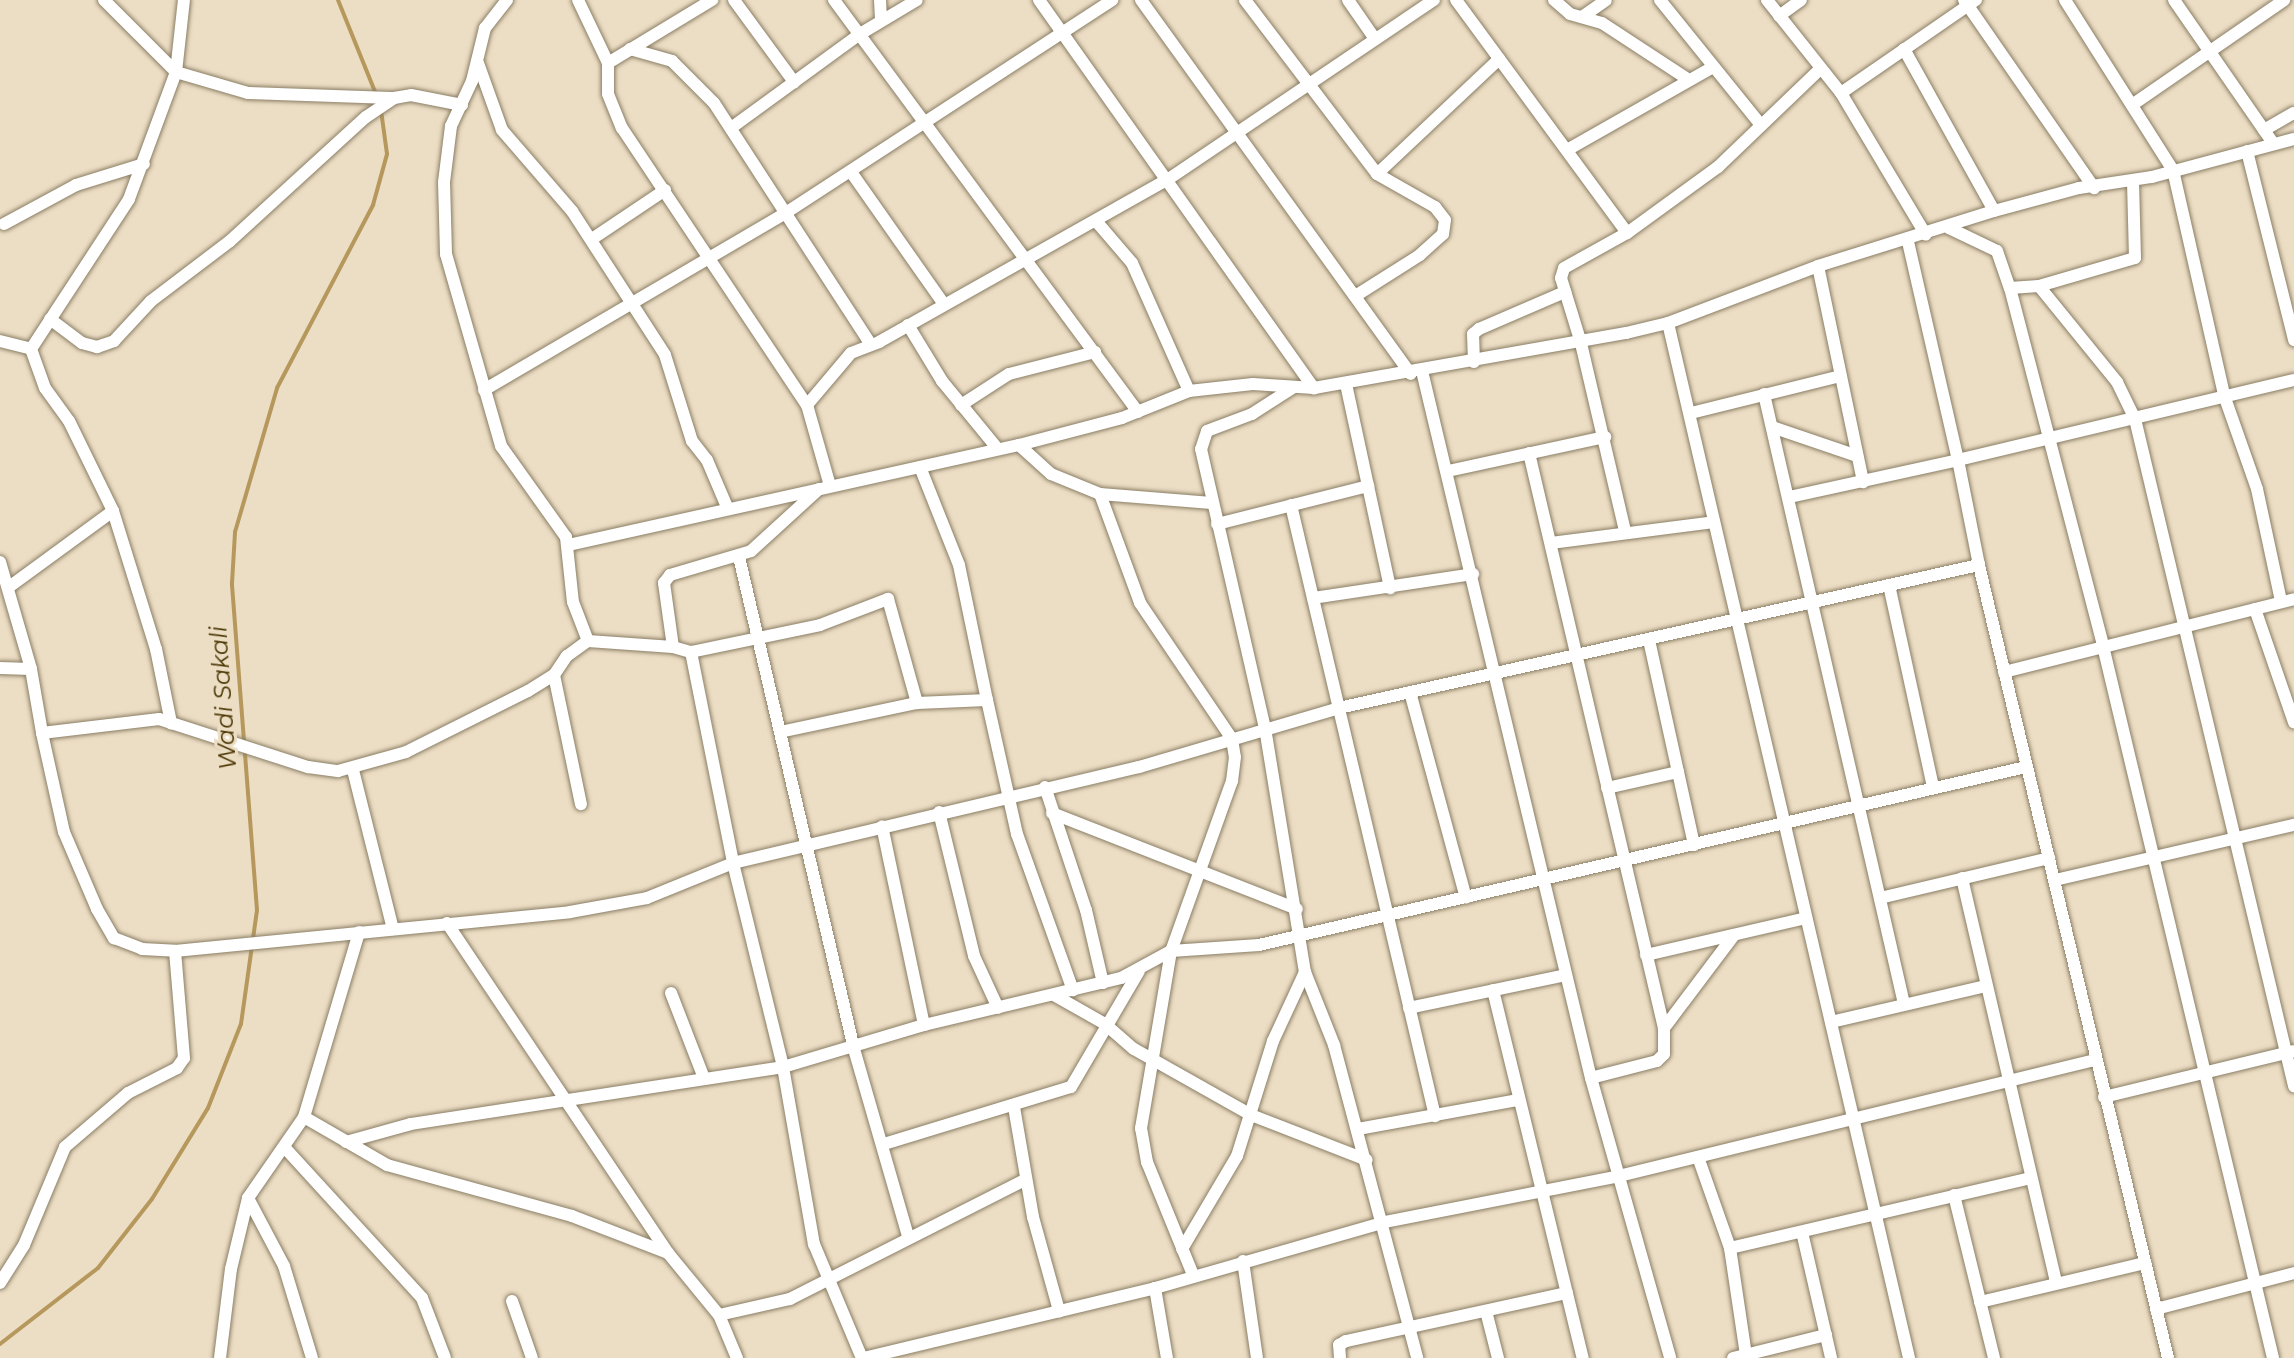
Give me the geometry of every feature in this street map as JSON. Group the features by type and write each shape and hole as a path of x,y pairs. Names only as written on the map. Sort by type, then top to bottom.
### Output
{"street":[{"path":"104,0 176,72 248,93 394,98 426,96 462,105"},
{"path":"31,349 92,261 144,164 176,72 184,0"},
{"path":"507,0 491,15 478,63 447,142 446,254 501,446 517,475 563,529 568,545 573,602 588,641"},
{"path":"578,0 608,63 608,94 622,128 807,405 824,488"},
{"path":"608,63 712,0"},
{"path":"734,0 794,82"},
{"path":"834,0 928,122 1138,412"},
{"path":"880,0 881,20"},
{"path":"731,128 860,34 917,0"},
{"path":"1039,0 1065,32 1314,388"},
{"path":"484,390 784,214 1112,0"},
{"path":"1141,0 1416,372 1448,471 1591,1078 1670,1358"},
{"path":"1245,0 1307,86 1377,174 1435,207 1445,227 1414,260 1357,295"},
{"path":"1348,0 1375,39"},
{"path":"807,405 842,360 1167,180 1434,0"},
{"path":"1456,0 1627,233"},
{"path":"1554,0 1582,17 1602,23 1689,80"},
{"path":"1582,17 1606,0"},
{"path":"1660,0 1761,125"},
{"path":"1767,0 1819,70 1841,93 1926,235"},
{"path":"1779,16 1801,0"},
{"path":"2004,672 2288,600 2257,489 2225,398 2173,170 2065,0"},
{"path":"2174,0 2273,143"},
{"path":"1841,93 1969,2 2094,188"},
{"path":"2132,105 2275,2"},
{"path":"630,49 672,61 696,81 731,128 871,345"},
{"path":"1904,49 1994,211"},
{"path":"1377,174 1499,59"},
{"path":"478,63 502,130 592,239 675,376 692,441 707,460 727,507"},
{"path":"1567,150 1713,67"},
{"path":"1625,531 1605,437 1565,292 1564,268 1627,233 1718,167 1819,70"},
{"path":"50,319 82,343 97,347 114,341 151,301 230,241 366,117 394,98"},
{"path":"2264,130 2294,113"},
{"path":"568,545 727,507 1019,445 1138,412 1189,391 1253,384 1314,388 1346,384 1581,343 1668,323 1818,266 1908,241 1994,211 2133,182 2294,139"},
{"path":"2247,151 2294,340"},
{"path":"4,224 76,185 144,164"},
{"path":"851,172 943,303"},
{"path":"2010,288 2039,286 2135,258 2133,182"},
{"path":"592,239 665,190"},
{"path":"1096,221 1132,263 1189,391"},
{"path":"1949,228 1997,251 2010,288 2103,646 2273,1358"},
{"path":"1908,241 1979,565 2165,1357"},
{"path":"1818,266 1863,482"},
{"path":"2039,286 2117,382 2135,419 2235,838 2290,1052 2294,1086"},
{"path":"1474,362 1472,345 1479,329 1565,292"},
{"path":"1668,323 1691,413 1781,824 1831,1022 1909,1358"},
{"path":"908,325 961,405 997,448"},
{"path":"0,341 31,349"},
{"path":"31,349 45,388 69,421 113,511 149,622 171,723"},
{"path":"961,405 1009,374 1095,352"},
{"path":"1691,413 1841,376"},
{"path":"1789,497 2294,380"},
{"path":"1346,384 1390,588"},
{"path":"1294,387 1201,438 1212,503 1265,728 1305,972 1334,1045 1385,1222 1417,1358"},
{"path":"1764,394 1904,1004"},
{"path":"1772,427 1857,456"},
{"path":"1448,471 1605,437"},
{"path":"1019,445 1051,474 1100,494 1212,503"},
{"path":"1529,453 1664,1028 1664,1054 1657,1061 1591,1078"},
{"path":"920,467 959,565 1008,795 1073,990"},
{"path":"1217,524 1368,486"},
{"path":"673,647 664,583 670,575 681,567 739,557 763,543 824,488"},
{"path":"1100,494 1140,603 1232,739 1232,781 1171,951 1142,1146 1193,1275"},
{"path":"1291,505 1435,1116"},
{"path":"9,587 113,511"},
{"path":"1551,543 1625,531 1714,522"},
{"path":"739,557 854,1049 884,1144 908,1236"},
{"path":"0,562 31,669 64,832 97,909 114,938 142,949 175,951 570,912 647,898 733,863 1008,795 1163,761 1339,708 1979,565"},
{"path":"1313,598 1473,574"},
{"path":"1889,585 1933,787"},
{"path":"42,733 136,720 171,723 308,767 353,770 406,752 554,675 567,656 588,641 673,647 691,652 833,622 888,599 917,703"},
{"path":"2255,609 2294,722"},
{"path":"1649,640 1694,845"},
{"path":"691,652 733,863 783,1067 814,1244 863,1358 920,1352 1385,1222 1619,1176 2095,1060"},
{"path":"0,668 31,669"},
{"path":"554,675 581,804"},
{"path":"1410,692 1466,898"},
{"path":"780,732 917,703 987,700"},
{"path":"346,1142 411,1124 783,1067 854,1049 924,1025 1103,983 1139,971 1171,951 1238,948 1300,936 2026,767"},
{"path":"353,770 393,929"},
{"path":"1607,788 1678,772"},
{"path":"1045,787 1086,910 1103,983"},
{"path":"939,812 974,956 998,1008"},
{"path":"1052,813 1108,831 1297,909"},
{"path":"2055,880 2294,825"},
{"path":"882,826 924,1025"},
{"path":"1880,898 2049,858"},
{"path":"1962,878 2056,1283"},
{"path":"1646,955 1806,918"},
{"path":"447,923 668,1253 719,1315 737,1358"},
{"path":"220,1358 231,1269 248,1198 257,1180 286,1149 304,1117 359,932"},
{"path":"1664,1028 1734,935"},
{"path":"0,1283 24,1245 65,1147 103,1112 151,1078 177,1068 184,1058 175,951"},
{"path":"884,1144 929,1126 1014,1107 1071,1087 1105,1024 1139,971"},
{"path":"1182,1249 1228,1175 1251,1115 1273,1041 1305,972"},
{"path":"1409,1008 1566,975"},
{"path":"1831,1022 1986,986"},
{"path":"1493,990 1583,1358"},
{"path":"671,993 704,1078"},
{"path":"1054,995 1105,1024 1134,1049 1155,1057 1251,1115 1367,1160"},
{"path":"2104,1097 2290,1052"},
{"path":"1358,1129 1518,1100"},
{"path":"1014,1107 1025,1180 1059,1311"},
{"path":"304,1117 404,1171 435,1175 480,1193 572,1216 668,1253"},
{"path":"286,1149 422,1298 445,1358"},
{"path":"1698,1157 1730,1248 1739,1356 1826,1335"},
{"path":"1730,1248 2031,1178"},
{"path":"719,1315 790,1299 908,1236 1025,1180"},
{"path":"1954,1195 1994,1358"},
{"path":"248,1198 284,1266 312,1358"},
{"path":"1802,1232 1831,1358"},
{"path":"1243,1261 1257,1358"},
{"path":"1980,1302 2145,1263"},
{"path":"2156,1309 2294,1273"},
{"path":"1155,1288 1167,1358"},
{"path":"1340,1358 1339,1345 1346,1341 1567,1293"},
{"path":"512,1301 532,1358"},
{"path":"1486,1311 1498,1358"}],"waterway":[{"path":"338,0 376,94"},
{"name":"Wadi Sakali","path":"0,1344 98,1268 152,1199 208,1108 241,1024 257,910 232,583 235,532 277,388 373,205 387,154 381,110"}]}
